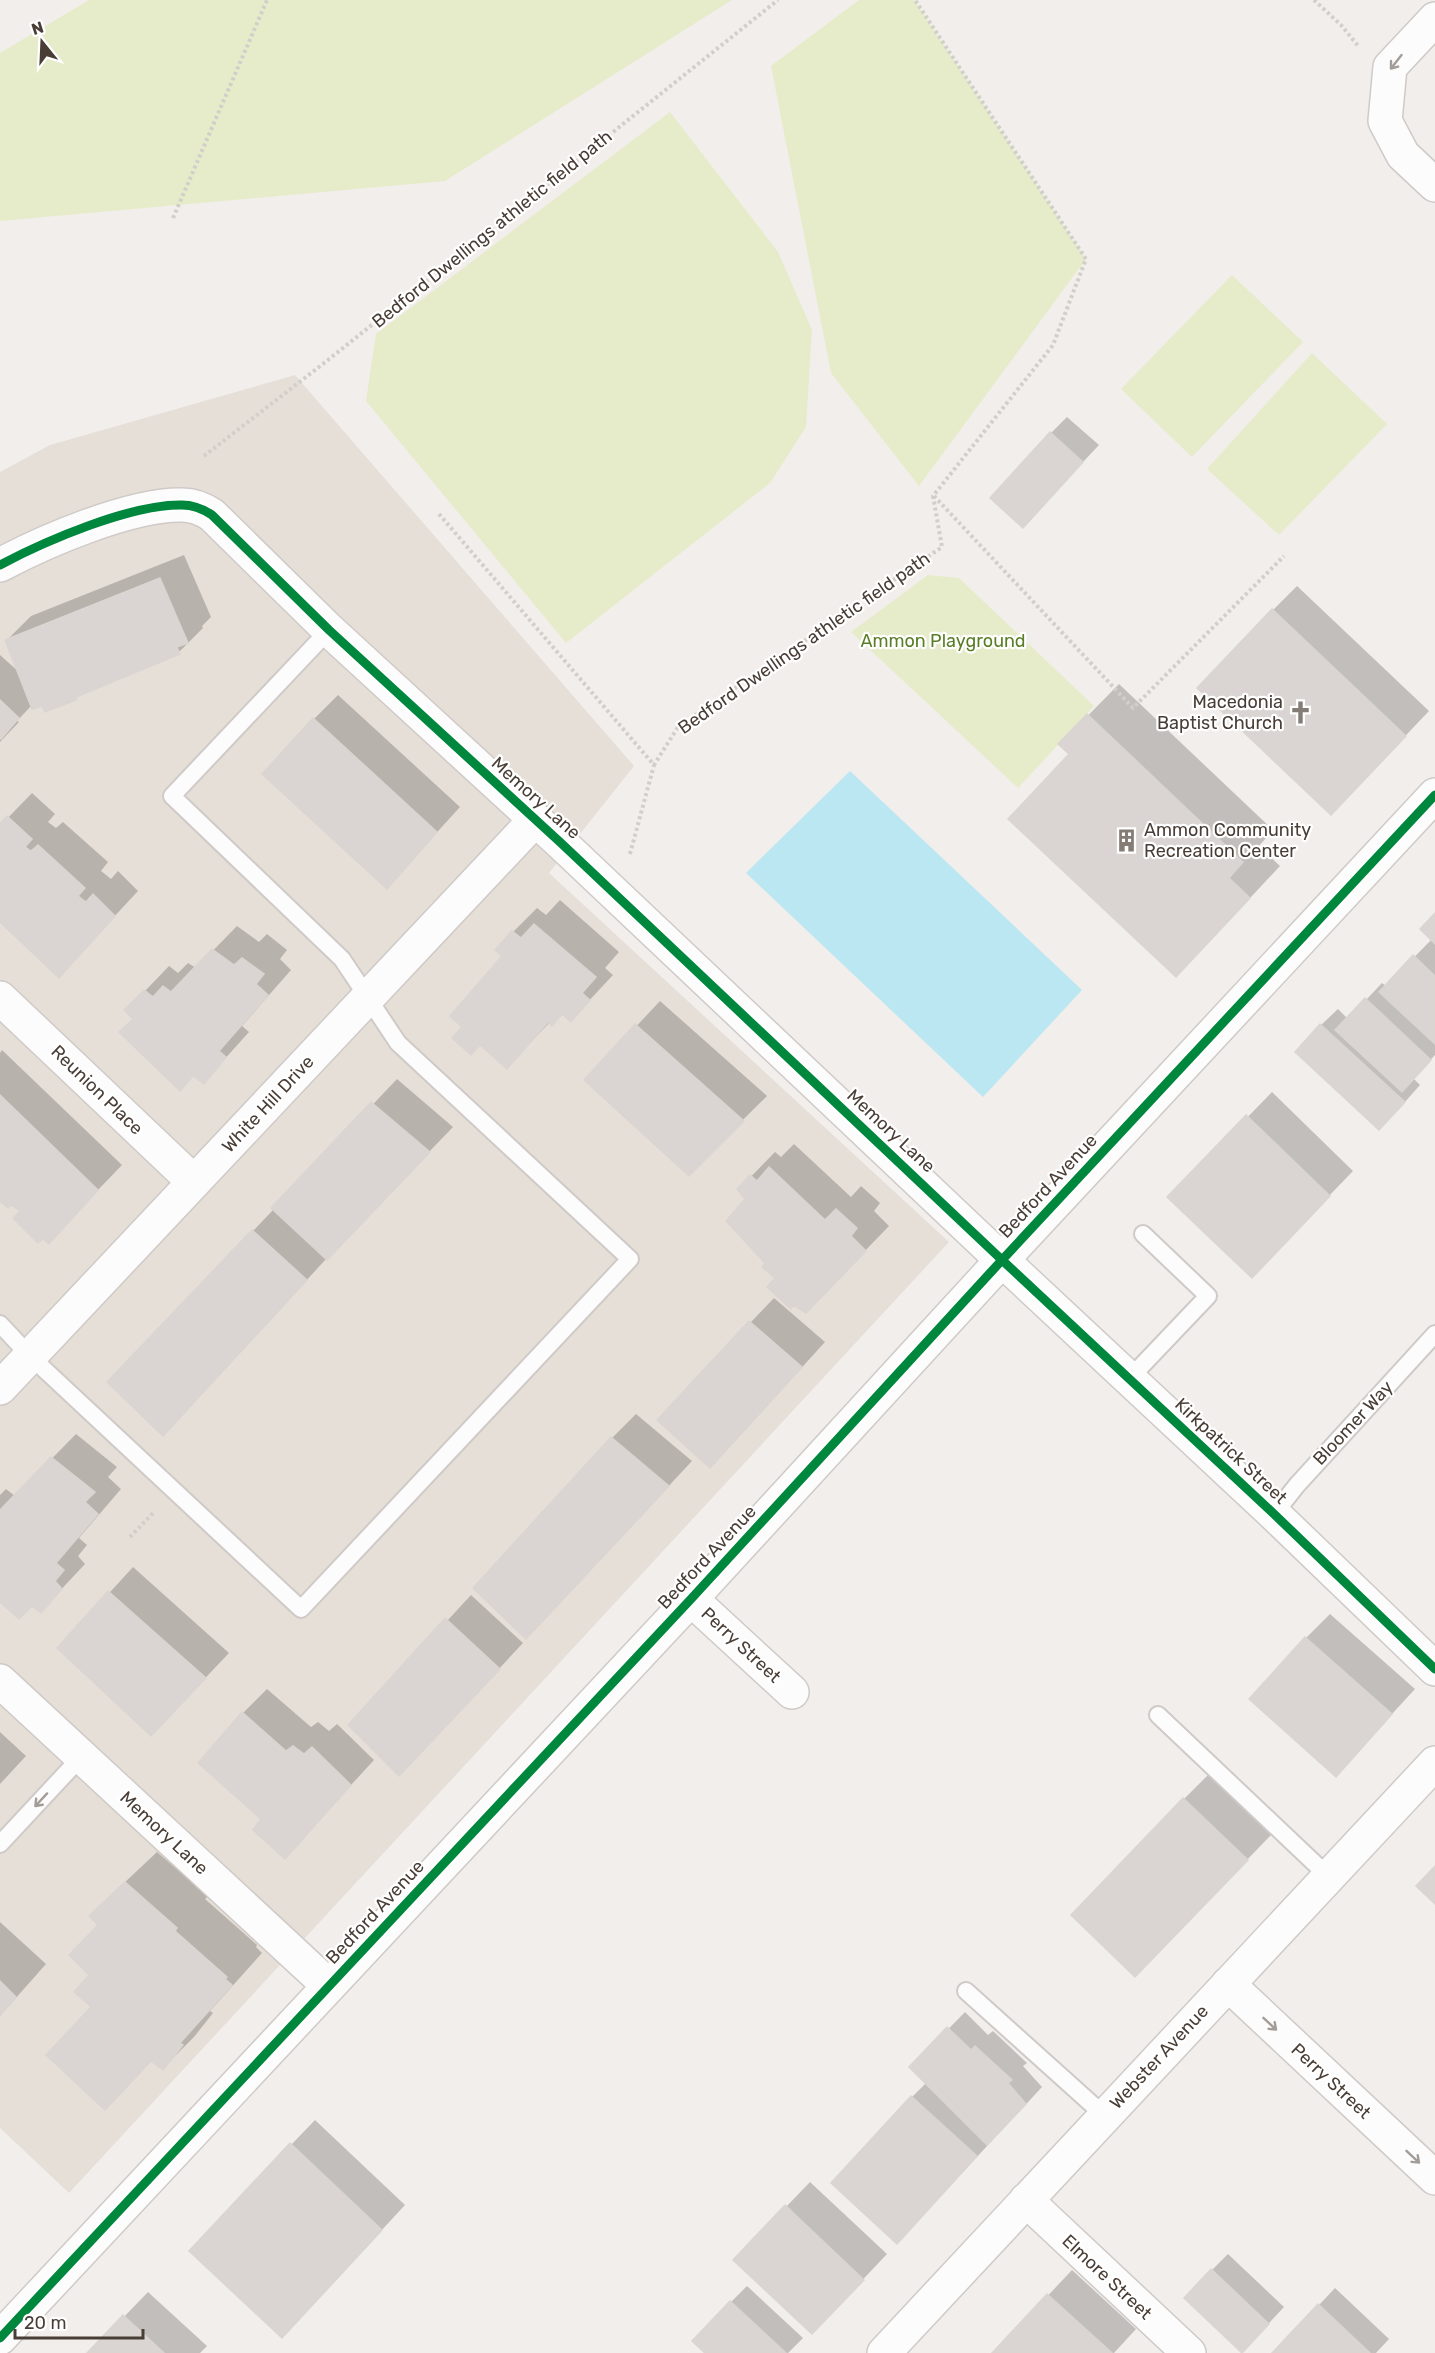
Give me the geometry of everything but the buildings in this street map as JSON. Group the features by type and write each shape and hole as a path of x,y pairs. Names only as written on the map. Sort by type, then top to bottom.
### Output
{"street":[{"path":"1435,19 1390,67 1385,121 1403,155 1435,185"},
{"name":"Memory Lane","path":"0,565 28,551 130,512 182,505 201,508 212,514 329,630 561,843 1002,1260"},
{"name":"Bedford Avenue","path":"4,2327 691,1599 1002,1260 1435,795"},
{"name":"White Hill Drive","path":"0,1388 535,820"},
{"name":"Reunion Place","path":"0,998 194,1182"},
{"name":"Kirkpatrick Street","path":"1002,1260 1274,1514 1435,1669"},
{"name":"Perry Street","path":"691,1599 792,1692"},
{"name":"Memory Lane","path":"0,1681 328,1985"},
{"name":"Webster Avenue","path":"884,2353 1435,1762"},
{"name":"Perry Street","path":"1228,1984 1435,2178"},
{"name":"Elmore Street","path":"1026,2200 1189,2353"}],"lane":[{"path":"0,1324 30,1356 301,1609 630,1259 398,1043 342,959 172,796 329,630"},
{"path":"1129,1379 1208,1296 1143,1234"},
{"name":"Bloomer Way","path":"1274,1514 1297,1485 1435,1334"},
{"path":"1158,1715 1328,1876"},
{"path":"0,1845 81,1757"},
{"path":"966,1991 1105,2116"}],"path":[{"path":"173,218 267,0"},
{"path":"915,0 1086,259 1053,345 933,496 1133,708 1284,556"},
{"path":"1314,0 1341,25 1362,51"},
{"path":"439,514 654,765 630,854"},
{"path":"130,1537 156,1510"}],"shaded area":[{"path":"295,375 634,766 549,873 949,1242 69,2193 0,2128 0,472 50,445"}],"green space":[{"path":"89,0 732,0 445,181 0,221 0,53"},
{"path":"859,0 914,0 1086,259 919,486 831,373 771,66"},
{"path":"670,112 778,252 812,330 806,427 770,483 566,643 366,401 376,334"},
{"path":"1232,275 1303,342 1192,457 1121,389"},
{"path":"1312,353 1387,424 1279,535 1207,469"},
{"name":"Ammon Playground","path":"928,575 959,578 1094,706 1018,788 851,632"}],"water":[{"path":"850,771 1082,990 983,1097 746,873"}],"cycle path":[{"path":"0,565 64,535 138,511 161,506 186,505 212,515 329,630 561,843 1274,1514 1435,1669"},
{"path":"0,2338 691,1599 1002,1260 1435,795"}],"place":[{"name":"Macedonia Baptist Church","path":"1301,712"},
{"name":"Ammon Community Recreation Center","path":"1126,840"}]}
